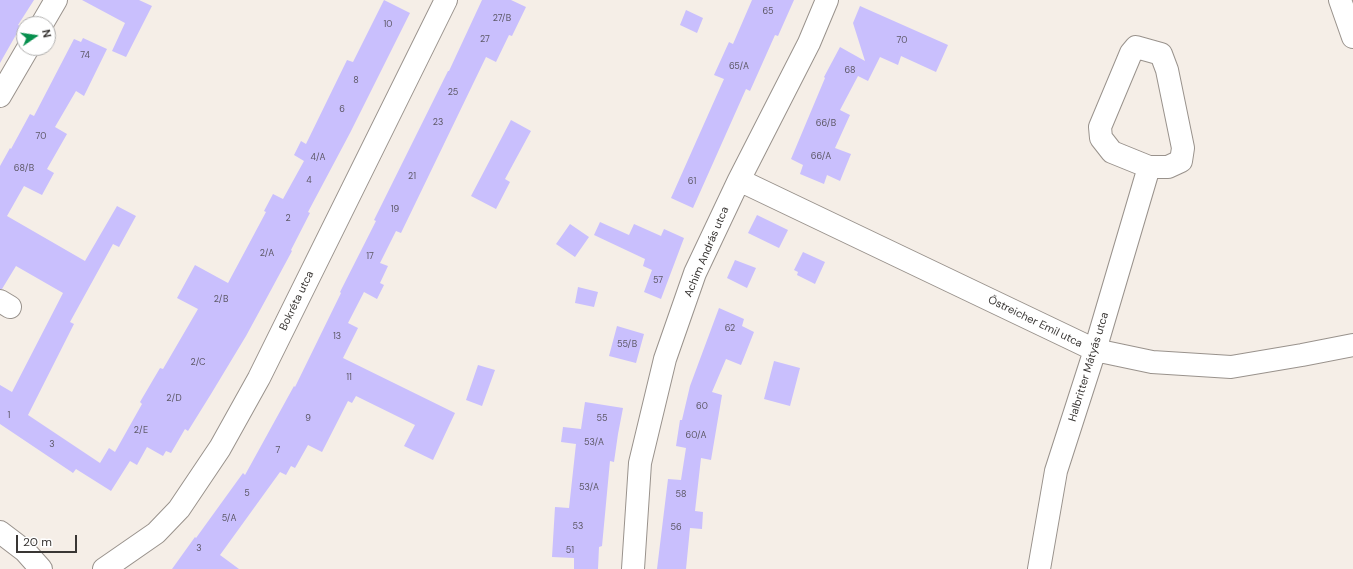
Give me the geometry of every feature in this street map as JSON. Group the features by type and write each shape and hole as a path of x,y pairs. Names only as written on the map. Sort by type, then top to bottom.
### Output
{"street":[{"path":"47,16 56,0"},
{"name":"Bokréta utca","path":"104,569 156,534 179,509 220,448 259,378 446,0"},
{"name":"Achim András utca","path":"633,569 640,463 665,359 696,272 739,180 809,43 827,0"},
{"path":"1340,0 1353,37"},
{"path":"1136,47 1161,54 1167,70 1183,148 1181,161 1168,167 1149,167 1112,152 1102,138 1100,127 1131,53 1136,47"},
{"path":"0,96 23,56"},
{"name":"Halbritter Mátyás utca","path":"1039,569 1056,471 1095,350 1149,167"},
{"name":"Östreicher Emil utca","path":"739,180 1095,350 1152,362 1231,367 1353,345"},
{"path":"0,532 25,551 41,569"}],"building":[{"path":"0,0 34,0 24,16 16,16 16,35 0,63"},
{"path":"82,0 139,0 152,6 126,57 112,51 125,23"},
{"path":"384,0 410,13 350,133 308,212 310,213 291,250 292,251 271,290 246,336 211,394 188,431 185,429 171,453 166,451 163,456 147,447 137,465 130,461 111,491 76,469 73,473 0,424 0,385 12,392 63,293 16,266 2,289 0,289 0,166 30,114 34,116 74,39 81,42 83,38 107,49 84,96 76,91 55,127 67,134 47,169 54,173 42,195 24,186 7,216 85,261 117,206 136,216 119,247 113,244 70,322 74,324 28,415 100,463 109,448 115,452 142,404 140,402 160,368 163,369 198,309 177,298 195,265 228,283 266,212 264,211 273,194 283,199 304,161 294,155 301,141 306,144 347,60 353,62"},
{"path":"482,0 511,0 526,7 512,36 509,35 496,62 486,57 401,233 396,231 380,263 388,266 380,283 384,285 377,299 364,292 348,323 358,328 343,358 455,413 433,460 404,446 415,425 356,396 352,403 348,401 322,452 308,445 295,468 291,466 286,475 280,472 220,555 239,569 172,569 243,473 245,475 294,386 295,387 341,293 340,292 376,221 374,220 449,71"},
{"path":"752,0 794,0 778,36 775,35 750,91 746,89 693,208 671,198 724,79 714,75 729,42 733,44"},
{"path":"860,6 948,45 936,72 901,56 898,65 880,57 868,81 858,76 840,110 850,115 835,148 851,154 840,181 827,175 824,184 800,174 803,165 791,159 825,78 824,77 840,47 865,61 853,23"},
{"path":"686,10 703,18 697,33 680,25"},
{"path":"511,120 531,131 505,179 510,182 496,209 471,196"},
{"path":"757,215 788,230 779,248 748,233"},
{"path":"600,222 629,235 634,224 661,236 664,229 684,238 661,299 644,292 652,270 643,266 645,259 594,235"},
{"path":"570,224 589,237 575,257 556,244"},
{"path":"803,252 825,262 815,284 797,275 798,272 794,270"},
{"path":"735,260 756,268 747,288 727,278"},
{"path":"578,287 598,292 594,307 575,303"},
{"path":"719,308 744,319 742,326 754,332 741,365 726,359 712,392 722,395 711,460 701,458 695,511 703,512 702,529 690,528 686,569 657,569 668,479 681,480 686,448 676,446 680,420 682,420 690,386"},
{"path":"617,326 644,334 636,363 609,356"},
{"path":"774,361 800,368 790,406 764,399"},
{"path":"478,365 495,370 482,406 466,400"},
{"path":"585,402 623,408 614,462 610,461 602,546 599,547 598,569 574,569 574,558 552,557 555,507 569,508 576,444 561,442 563,427 581,429"}]}
